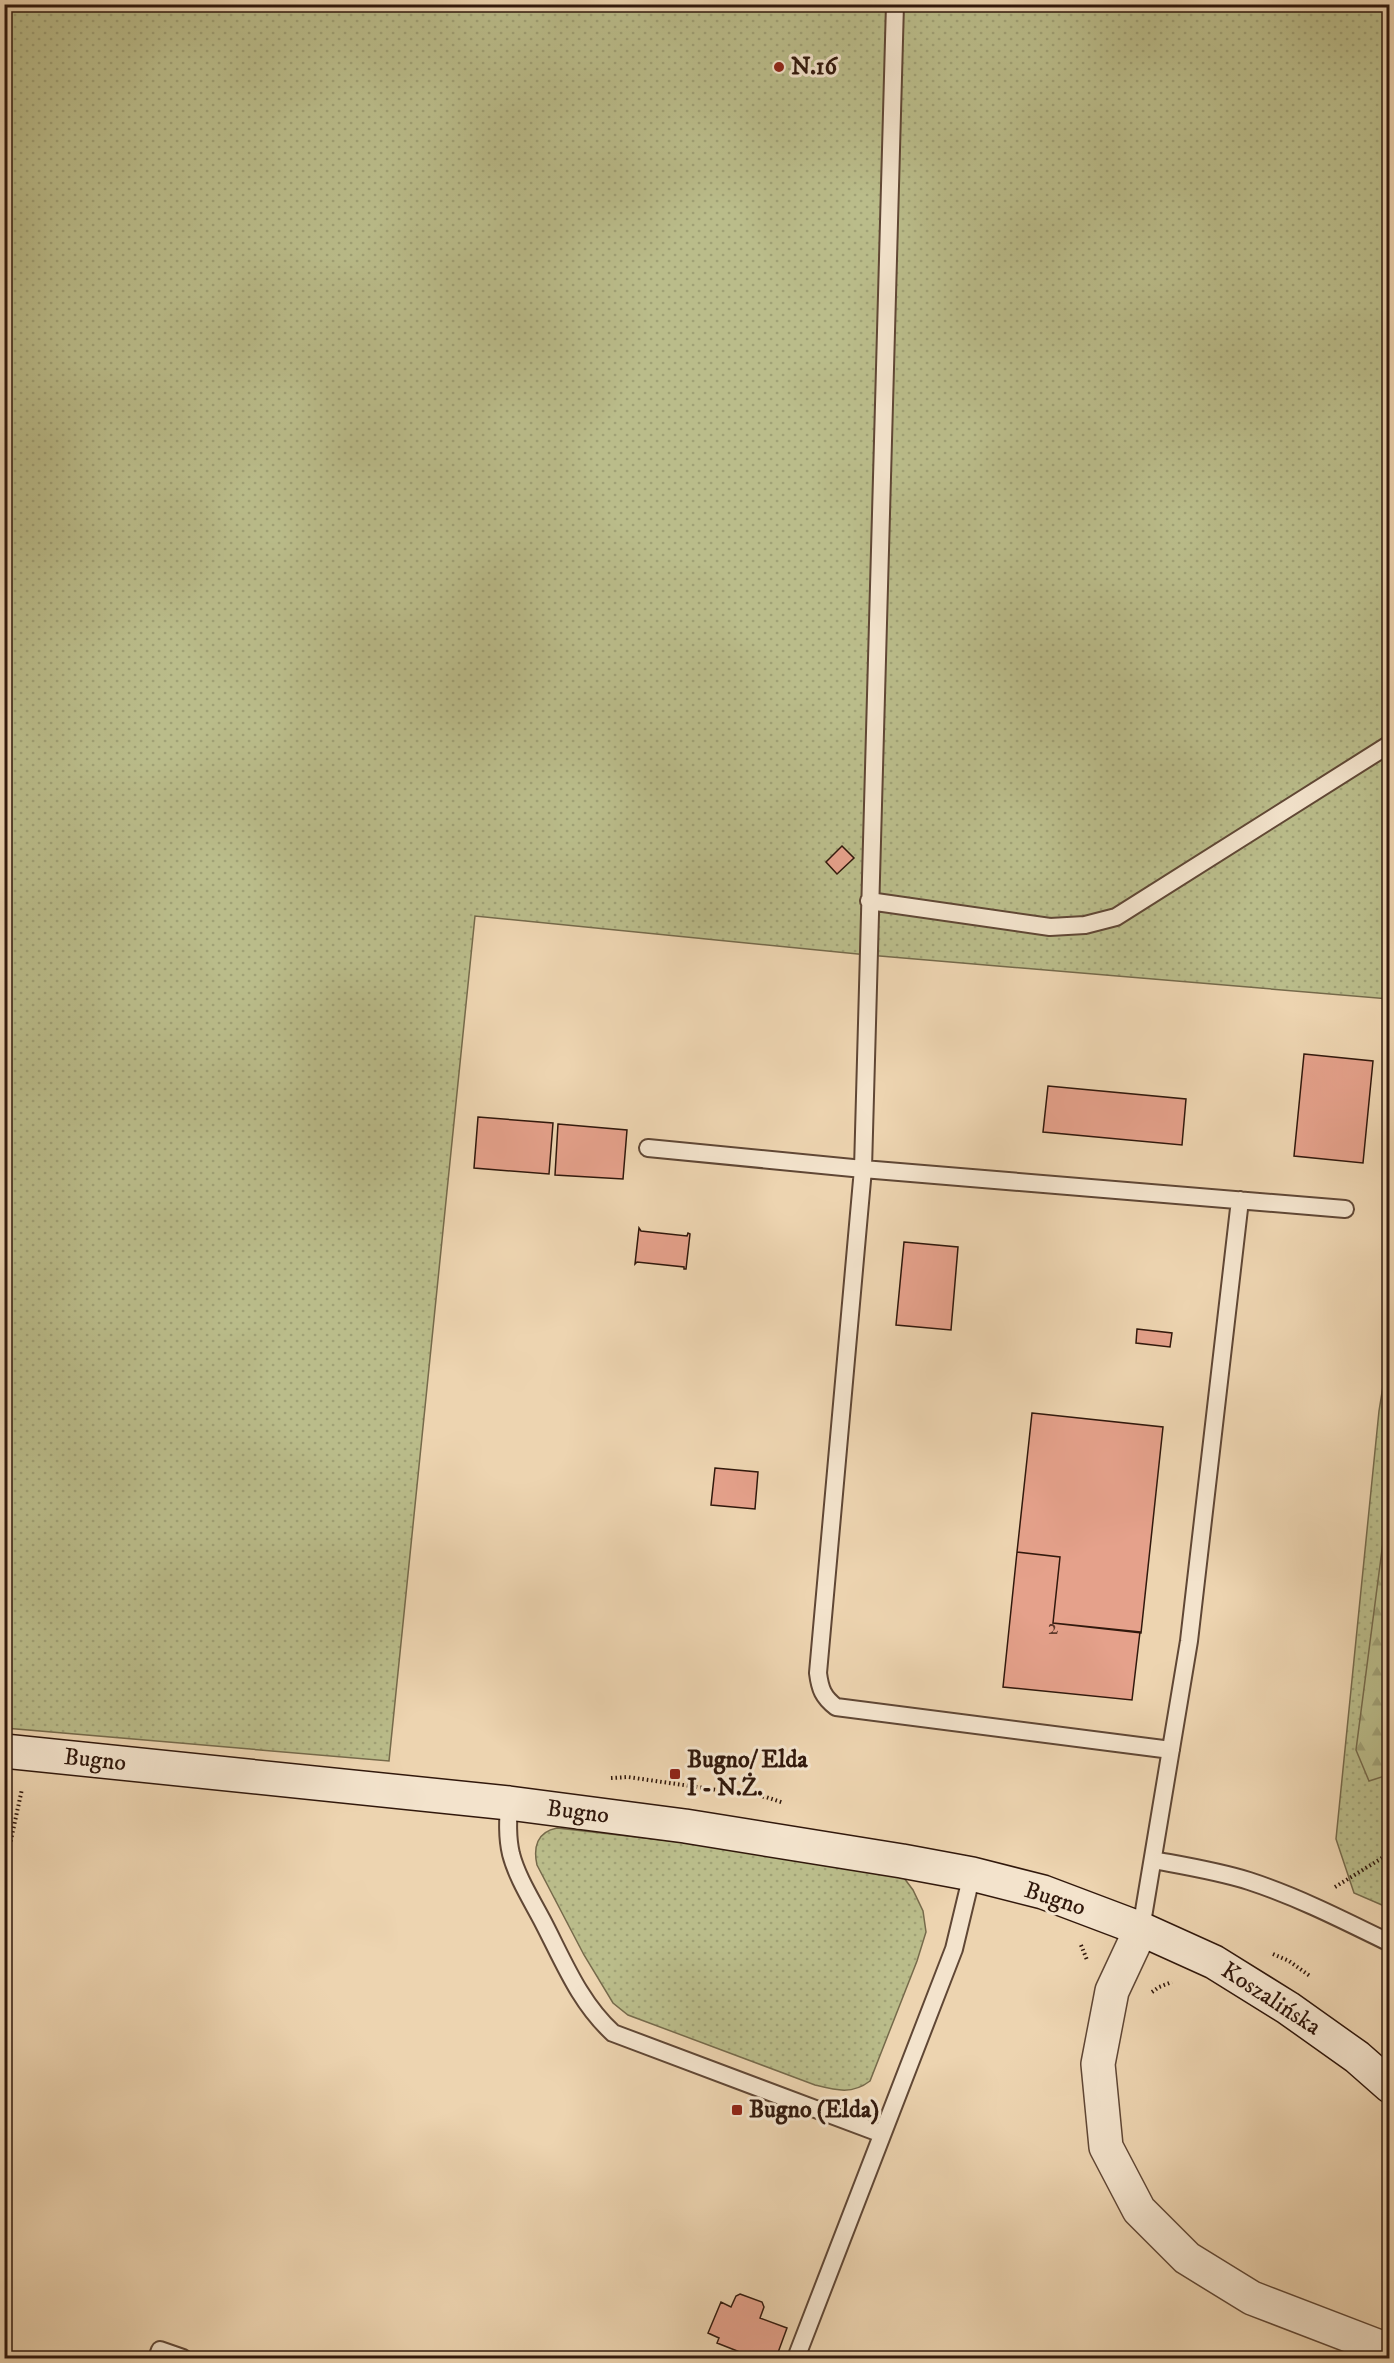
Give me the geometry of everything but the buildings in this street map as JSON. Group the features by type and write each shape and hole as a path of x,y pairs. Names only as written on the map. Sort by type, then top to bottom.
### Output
{"street":[{"name":"Bugno","path":"16,1752 510,1803 685,1826 972,1874 1043,1892 1141,1929"},
{"path":"1141,1929 1112,1991 1098,2064 1107,2147 1139,2211 1187,2258 1252,2298 1389,2351"},
{"name":"Koszalińska","path":"1141,1929 1214,1962 1288,2008 1357,2057 1389,2086"}],"lane":[{"path":"895,4 863,1169 818,1673 823,1694 836,1707 1171,1750"},
{"path":"869,901 1050,927 1085,925 1116,917 1389,744"},
{"path":"648,1148 863,1169 1345,1209"},
{"path":"1141,1929 1189,1641 1239,1200"},
{"path":"510,1803 508,1831 511,1854 519,1875 581,1996 596,2017 613,2033 882,2134"},
{"path":"1153,1860 1221,1874 1308,1903 1389,1943"},
{"path":"796,2358 954,1949 972,1874"},
{"path":"157,2358 160,2350 183,2358"}],"path":[{"path":"4,1872 23,1786 16,1752"},
{"path":"1308,1903 1382,1858 1389,1847"},
{"path":"1077,1936 1089,1967 1088,1980 1112,1991 1142,2003 1159,1987 1172,1982 1183,1984"}],"green space":[{"path":"5,5 1389,5 1389,999 868,955 475,916 389,1761 5,1728"},
{"path":"1389,1349 1389,1908 1354,1893 1336,1839 1379,1411"},
{"path":"1389,1512 1389,1773 1369,1781 1356,1750 1383,1542"},
{"path":"557,1828 855,1862 901,1874 913,1890 923,1911 926,1932 870,2081 850,2090 836,2090 815,2085 628,2015 613,2003 584,1955 537,1865 538,1841 545,1833"}],"place":[{"name":"N.16","path":"779,67"},
{"name":"Bugno/ Elda I - N.Ż.","path":"675,1774"},
{"name":"Bugno (Elda)","path":"737,2110"}]}
